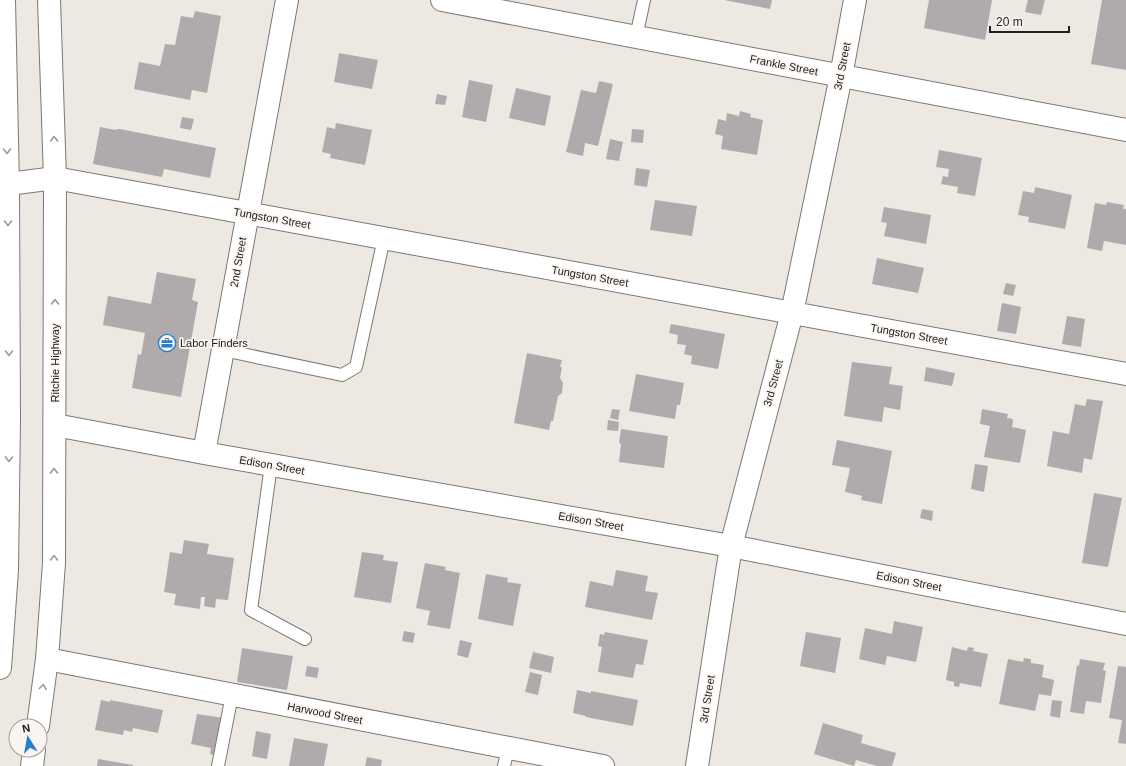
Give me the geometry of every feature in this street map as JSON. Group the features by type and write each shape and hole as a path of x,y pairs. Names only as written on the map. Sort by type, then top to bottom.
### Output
{"street":[{"path":"0,668 9,420 4,184 4,0"},
{"name":"Ritchie Highway","path":"39,718 48,660 54,563 55,178 49,0"},
{"name":"2nd Street","path":"204,453 287,0"},
{"name":"Frankle Street","path":"442,0 1126,130"},
{"name":"3rd Street","path":"697,766 731,546 792,313 855,0"},
{"name":"Tungston Street","path":"4,184 55,178 1126,374"},
{"name":"Edison Street","path":"54,425 731,546 1126,624"},
{"name":"Harwood Street","path":"48,660 232,695 506,757 603,766"}],"lane":[{"path":"636,37 644,0"},
{"path":"223,350 342,375 356,367 384,238"},
{"path":"271,465 251,610 305,639"},
{"path":"218,766 232,695"}],"building":[{"path":"724,0 772,0 770,9"},
{"path":"929,0 992,0 985,40 924,28"},
{"path":"1028,0 1045,0 1041,15 1025,12"},
{"path":"1102,0 1126,0 1126,70 1091,64"},
{"path":"195,11 221,16 207,93 192,90 190,100 134,89 139,62 160,66 165,44 175,45 181,16 193,18"},
{"path":"339,53 378,60 372,89 334,82"},
{"path":"469,80 493,85 486,122 462,117"},
{"path":"599,81 613,84 598,146 585,143 583,156 566,152 581,90 596,93"},
{"path":"516,88 551,96 545,126 509,118"},
{"path":"437,94 447,96 445,105 435,104"},
{"path":"740,111 751,114 750,117 763,120 757,155 721,149 723,136 715,134 718,119 726,121 727,113 739,116"},
{"path":"182,117 194,119 191,130 180,128"},
{"path":"336,123 372,130 365,165 330,158 331,154 322,152 327,127 335,129"},
{"path":"100,127 116,130 120,129 216,148 210,178 164,169 162,177 93,164"},
{"path":"632,129 644,130 643,143 631,142"},
{"path":"610,139 623,142 619,161 606,159"},
{"path":"939,150 982,158 975,196 957,193 958,187 941,184 943,176 948,177 949,169 936,167"},
{"path":"636,168 650,170 647,187 634,185"},
{"path":"1035,187 1072,195 1065,229 1028,222 1029,217 1018,215 1023,191 1034,193"},
{"path":"655,200 697,206 692,236 650,230"},
{"path":"1107,202 1124,205 1123,209 1126,209 1126,245 1104,241 1102,251 1087,248 1095,203 1106,205"},
{"path":"884,207 931,215 926,244 884,236 887,223 881,222"},
{"path":"877,258 924,268 918,293 872,284"},
{"name":"Labor Finders","path":"157,272 196,279 192,300 198,302 181,397 132,388 138,354 141,355 145,333 103,325 108,296 151,304"},
{"path":"1006,283 1016,285 1013,296 1003,294"},
{"path":"1002,303 1021,307 1016,334 997,331"},
{"path":"1067,316 1085,319 1081,347 1062,344"},
{"path":"671,324 725,334 718,369 691,364 692,356 684,354 686,345 677,344 678,335 669,333"},
{"path":"527,353 562,360 560,367 562,367 560,378 563,383 562,393 558,396 553,421 551,421 549,430 514,423"},
{"path":"852,362 892,367 889,384 903,386 900,410 884,407 882,422 844,416"},
{"path":"926,367 955,373 952,386 924,381"},
{"path":"636,374 684,383 680,405 677,405 675,419 629,411"},
{"path":"1087,399 1103,401 1092,460 1084,458 1082,473 1047,466 1053,431 1069,434 1075,404 1085,406"},
{"path":"612,409 620,410 618,420 610,418"},
{"path":"982,409 1008,414 1007,418 1013,419 1012,427 1026,430 1020,463 984,457 990,426 980,424"},
{"path":"608,420 619,422 618,431 607,430"},
{"path":"621,429 668,436 664,468 619,462"},
{"path":"837,440 892,451 882,504 861,500 862,496 845,492 850,468 832,465"},
{"path":"975,464 988,466 984,492 971,489"},
{"path":"1094,493 1122,498 1108,567 1082,563"},
{"path":"922,509 933,511 932,521 920,518"},
{"path":"184,540 209,544 207,554 234,558 228,600 216,599 215,608 204,606 205,597 201,597 200,609 174,605 176,594 164,592 170,552 182,554"},
{"path":"362,552 384,555 383,560 398,562 391,603 354,597"},
{"path":"425,563 446,567 445,570 460,573 450,629 427,625 430,611 416,608"},
{"path":"616,570 648,576 645,591 658,593 652,620 585,607 590,581 613,586"},
{"path":"486,574 508,578 507,582 521,584 513,626 478,619"},
{"path":"894,621 923,627 916,662 887,656 885,665 859,659 865,628 892,634"},
{"path":"404,631 415,633 413,643 402,641"},
{"path":"605,632 648,640 643,665 636,664 633,678 598,672 602,647 598,646 600,634 604,635"},
{"path":"806,632 841,638 835,673 800,666"},
{"path":"460,640 472,643 468,658 457,655"},
{"path":"952,647 967,651 968,647 974,648 973,651 988,654 981,687 960,683 959,687 954,686 954,682 946,680"},
{"path":"242,648 293,656 287,690 237,682"},
{"path":"533,652 554,657 551,673 529,668"},
{"path":"1024,658 1031,659 1031,663 1044,665 1042,677 1054,680 1051,696 1039,694 1035,711 999,704 1008,659 1023,662"},
{"path":"1080,659 1105,663 1103,670 1106,671 1101,703 1086,701 1084,714 1070,712 1077,665 1079,666"},
{"path":"307,666 319,668 317,678 305,676"},
{"path":"1118,666 1126,667 1126,744 1118,743 1122,720 1109,718"},
{"path":"530,672 542,675 538,695 525,692"},
{"path":"577,690 591,693 591,691 638,700 633,726 573,713"},
{"path":"101,700 110,702 110,700 163,710 158,733 133,728 132,732 124,730 123,735 95,730"},
{"path":"1052,700 1062,701 1060,718 1050,716"},
{"path":"197,714 224,718 217,756 210,754 211,748 191,744"},
{"path":"823,723 863,735 861,743 896,753 892,766 877,766 856,760 854,766 814,754"},
{"path":"256,731 271,734 267,759 252,756"},
{"path":"294,738 328,744 324,766 289,766"},
{"path":"367,757 382,760 381,766 365,766"},
{"path":"98,759 133,765 133,766 97,766"}],"place":[{"name":"Labor Finders","path":"167,343"}]}
